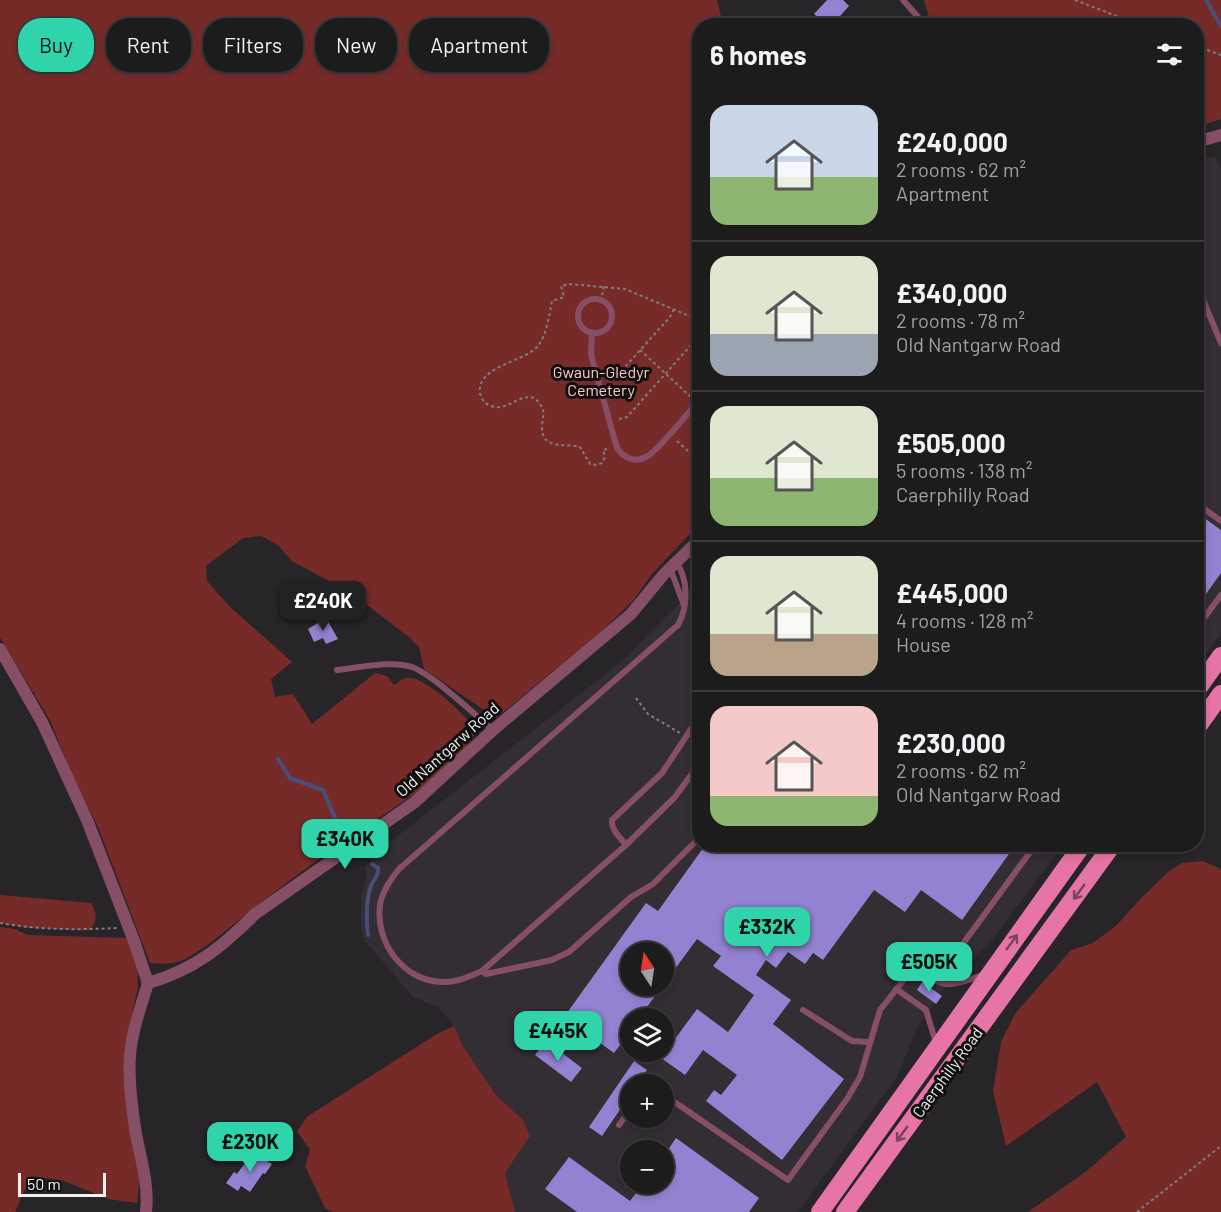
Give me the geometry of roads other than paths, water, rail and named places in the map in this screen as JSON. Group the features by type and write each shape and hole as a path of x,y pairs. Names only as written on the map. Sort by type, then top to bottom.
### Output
{"main road":[{"path":"1204,680 1221,656"},
{"path":"1204,718 1221,694"},
{"name":"Caerphilly Road","path":"820,1212 1077,852"},
{"name":"Caerphilly Road","path":"845,1212 1107,852"}],"street":[{"path":"1204,140 1221,135"},
{"name":"Old Nantgarw Road","path":"148,983 170,977 193,966 234,936 255,914 415,802 493,730 631,614 673,565 692,547"},
{"path":"0,649 42,722 87,820 129,927 148,983 130,1055 136,1133 145,1175 146,1212"}],"lane":[{"path":"903,0 919,18"},
{"path":"588,301 601,301 611,309 612,320 603,332 592,333 587,332 580,324 580,308 588,301"},
{"path":"1204,302 1221,343"},
{"path":"592,333 591,355 620,452 630,459 641,459 651,454 692,404"},
{"path":"1204,509 1221,521"},
{"path":"673,565 684,605 684,614 678,625 399,869 388,884 381,903 381,928 392,954 405,968 419,976 442,982 467,977 482,971 626,845 675,797 692,774"},
{"path":"1204,618 1221,595"},
{"path":"337,670 397,665 413,667 443,688 493,730"},
{"path":"626,845 615,831 612,820 662,772 692,729"},
{"path":"482,971 486,974 507,971 552,960 569,952 631,897 653,884 692,845"},
{"path":"674,1102 788,1180 860,1077 880,1010 907,975 927,964 943,950 962,945 1030,852"},
{"path":"927,964 928,970 934,977 946,984 960,984 991,971"},
{"path":"896,989 926,1010 937,1046"},
{"path":"803,1010 852,1041 869,1042"}],"waterway":[{"path":"1206,0 1221,26"},
{"path":"278,759 290,778 323,790 338,825 354,835"},
{"path":"368,935 368,897 378,871 378,868 372,864"}],"park label":[{"name":"Gwaun-Gledyr Cemetery","path":"601,380"}]}
